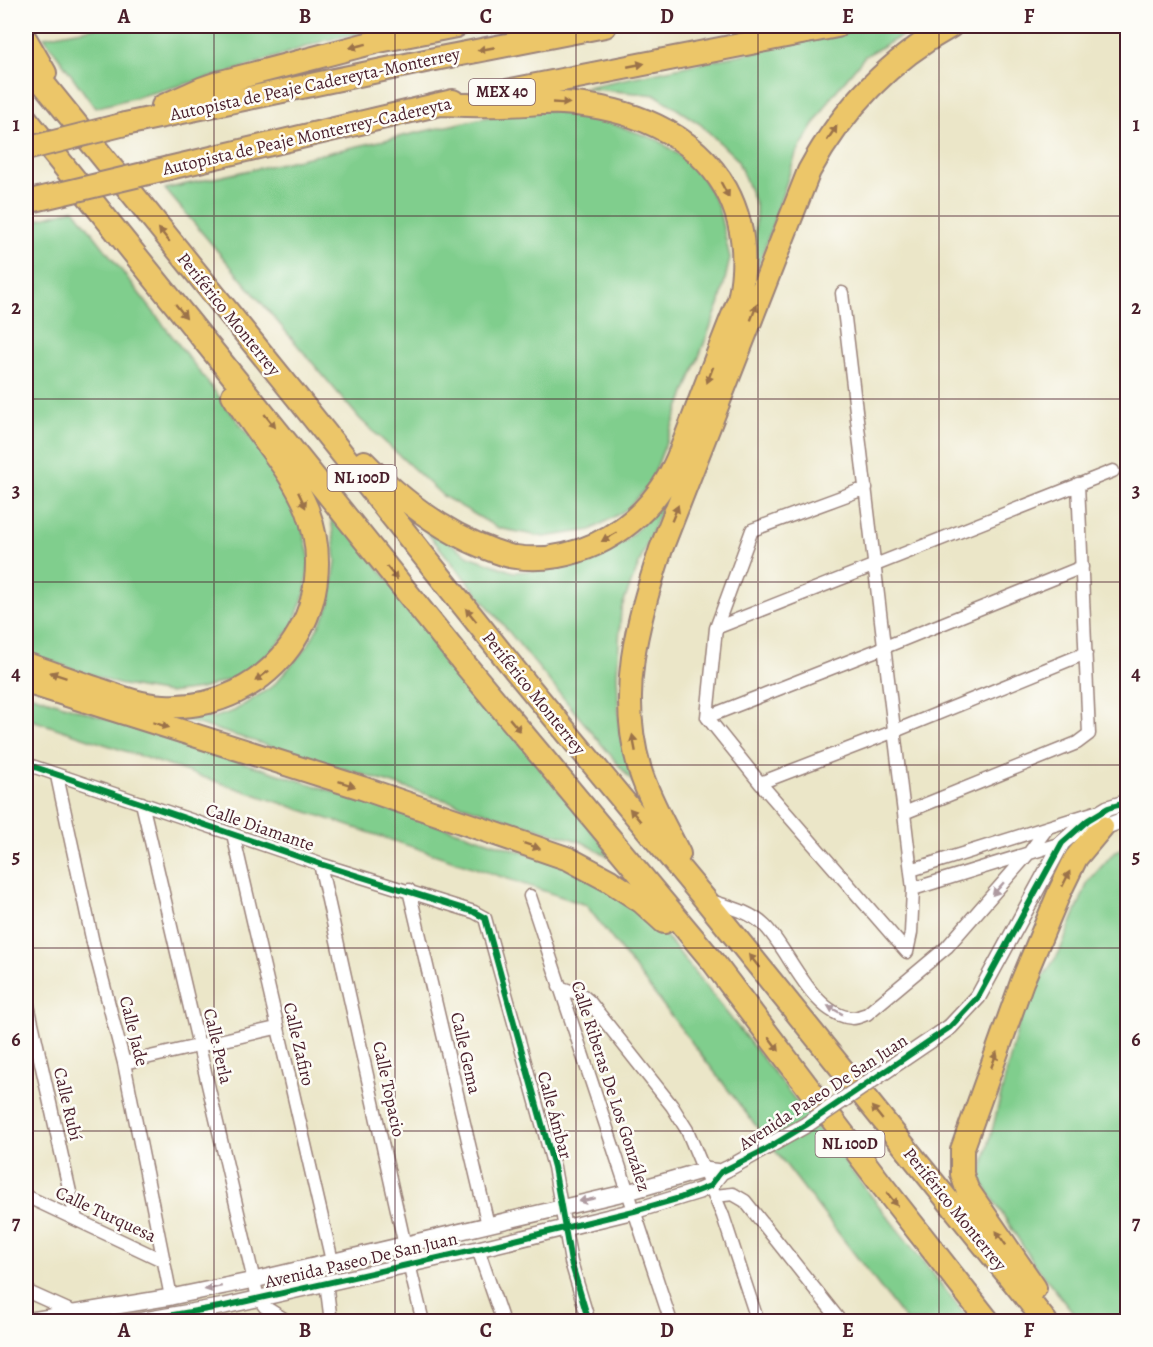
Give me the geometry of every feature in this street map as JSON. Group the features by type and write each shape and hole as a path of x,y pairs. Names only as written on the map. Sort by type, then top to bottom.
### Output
{"highway":[{"path":"132,122 181,97 221,82 379,40 456,26"},
{"name":"Autopista de Peaje Cadereyta-Monterrey","path":"26,149 132,122 605,26"},
{"name":"Autopista de Peaje Monterrey-Cadereyta","path":"26,202 439,104 837,26"},
{"path":"701,895 647,790 635,748 631,726 630,687 634,648 644,602 661,549 809,171 835,128 867,89 900,59 951,26"},
{"path":"26,40 60,104"},
{"name":"Periférico Monterrey","path":"26,62 515,670 701,895 1046,1322"},
{"path":"300,401 399,495 426,516 452,533 515,558 548,557 581,551 611,537 638,517 659,492 675,463 739,300 742,285 744,254 741,231 735,208 721,181 703,158 681,139 649,123 609,110 553,103 472,106 439,104"},
{"name":"Periférico Monterrey","path":"26,119 463,662 714,963 874,1175 989,1322"},
{"path":"26,664 139,703 163,706 197,705 229,696 257,680 282,658 300,632 311,603 316,572 315,540 309,517 292,481 244,415 206,343"},
{"path":"26,682 362,788 569,859 610,881 642,902 682,939 714,963"},
{"path":"1058,1322 967,1189 962,1174 962,1150 1022,982 1060,891 1076,858 1105,818"}],"street":[{"path":"842,293 866,488 895,731 913,889 911,933 907,952 760,783 706,717 716,628 752,530 866,488"},
{"path":"716,628 1113,471"},
{"path":"904,813 1083,739 1089,734 1078,484"},
{"path":"706,717 885,648 1082,567"},
{"path":"760,783 1086,653"},
{"name":"Calle Diamante","path":"26,764 321,864 481,914 485,918"},
{"name":"Calle Jade","path":"57,776 93,943 124,1063 171,1297"},
{"name":"Calle Perla","path":"142,802 258,1298"},
{"path":"913,889 1029,853 1058,849 1085,834 1128,802"},
{"path":"911,870 1048,827 1105,818 1128,818"},
{"path":"701,895 752,916 766,927 815,997 837,1013 854,1018 867,1014 947,947 1029,853 1048,827"},
{"name":"Calle Zafiro","path":"233,834 276,1028 332,1262"},
{"name":"Avenida Paseo De San Juan","path":"26,1321 171,1297 254,1280 628,1192 704,1170 725,1170 806,1125 950,1027 978,997 1058,849"},
{"name":"Calle Topacio","path":"321,864 408,1264 423,1322"},
{"name":"Calle Gema","path":"409,890 488,1225"},
{"name":"Calle Riberas De Los González","path":"530,896 671,1322"},
{"name":"Calle Ámbar","path":"485,918 554,1167 571,1262 589,1322"},
{"path":"559,987 582,994 589,1001 672,1106 687,1130 713,1191 758,1322"},
{"name":"Calle Rubí","path":"26,996 76,1219"},
{"path":"124,1063 276,1028"},
{"name":"Avenida Paseo De San Juan","path":"133,1322 225,1306 477,1249 713,1191 725,1170"},
{"path":"713,1191 733,1194 745,1201 841,1322"},
{"name":"Calle Turquesa","path":"29,1197 164,1261"},
{"path":"477,1249 503,1322"},
{"path":"326,1282 331,1322"},
{"path":"26,1291 95,1322"},
{"path":"258,1298 273,1318 289,1322"}],"green space":[{"path":"104,26 394,26 323,41 231,72 95,108 44,37"},
{"path":"877,26 920,26 865,56 832,96 796,154 754,280 756,206 737,159 700,124 656,95 582,88"},
{"path":"547,110 602,120 658,140 698,169 718,206 730,258 720,302 650,484 626,510 591,530 544,537 498,528 443,496 360,419 165,189 492,116"},
{"path":"74,209 274,468 299,514 310,559 305,593 292,627 269,654 239,676 201,689 168,693 118,684 26,653 26,223"},
{"path":"663,504 621,609 617,675 620,736 640,791 416,519 469,556 514,572 572,567 624,542"},
{"path":"330,508 615,860 582,842 146,708 213,718 234,711 273,686 307,647 329,607 336,561"},
{"path":"26,693 575,869 619,896 662,931 970,1321 906,1321 586,905 26,718"},
{"path":"1127,846 1127,1321 1080,1321 1033,1262 980,1179 1023,1006 1059,953 1088,882 1115,851"}],"railway":[{"path":"26,30 46,26"}],"cycle path":[{"path":"26,764 320,864 474,912 485,918 554,1167 571,1262 589,1322"},
{"path":"133,1322 225,1306 478,1249 634,1211 680,1198 710,1186 721,1172 765,1150 806,1125 950,1027 978,997 1062,843 1088,820 1108,808 1128,802"}]}
